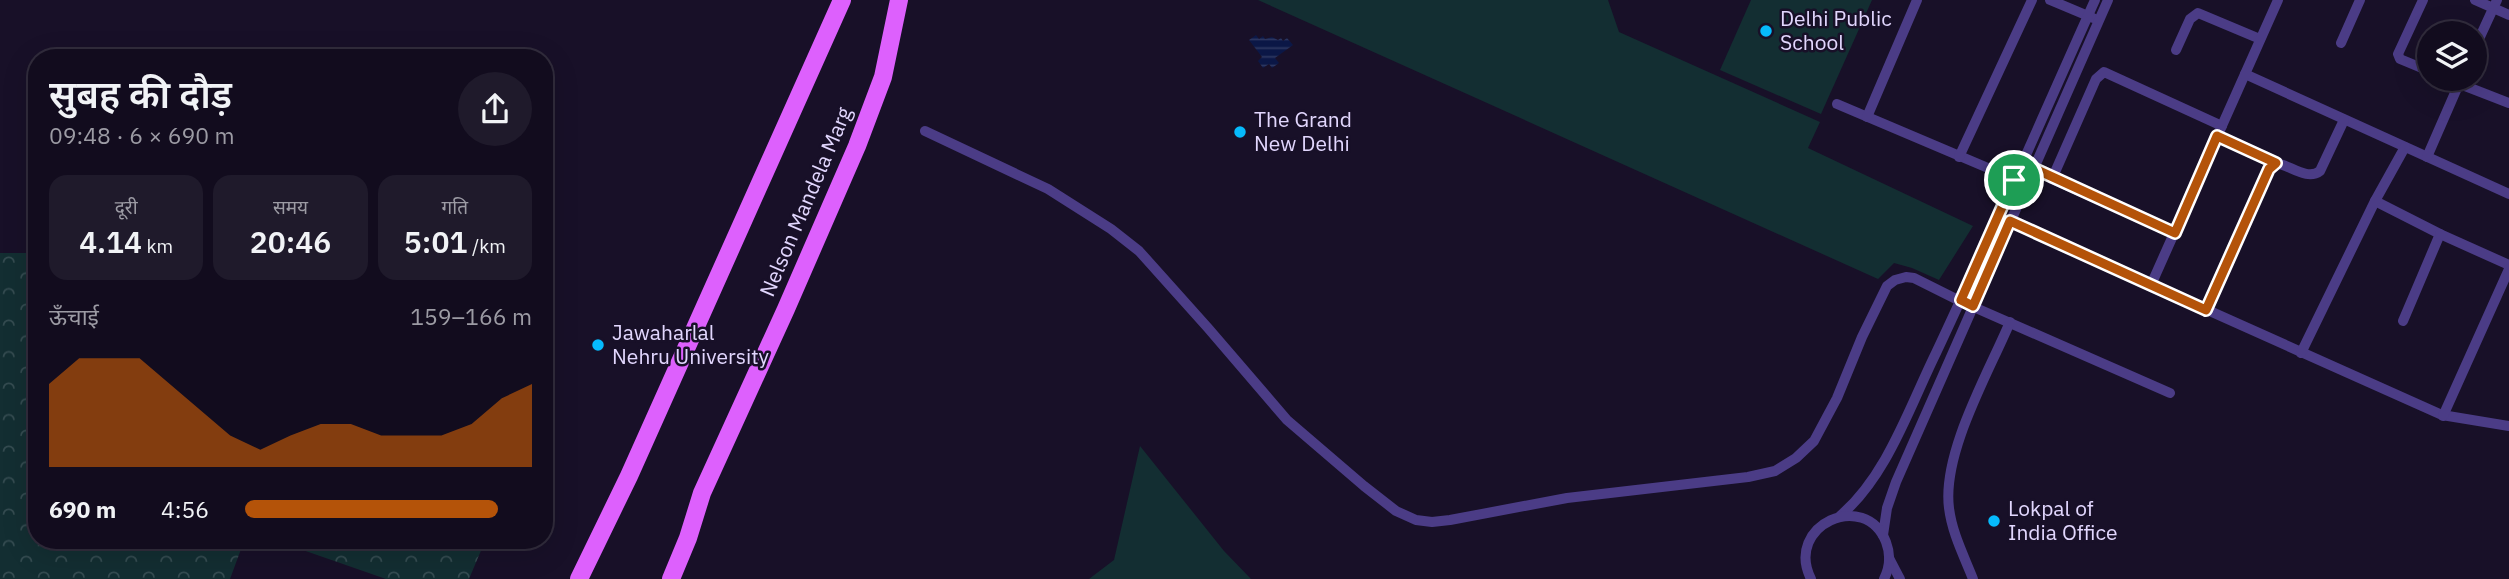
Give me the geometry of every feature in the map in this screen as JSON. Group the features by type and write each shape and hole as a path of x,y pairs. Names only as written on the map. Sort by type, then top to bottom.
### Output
{"main road":[{"path":"579,579 629,476 842,0"},
{"name":"Nelson Mandela Marg","path":"661,579 786,309 857,146 883,77 900,0"},
{"path":"590,579 629,476"},
{"name":"Nelson Mandela Marg","path":"671,579 702,493"}],"street":[{"path":"1867,117 1917,0"},
{"path":"1959,156 2032,0"},
{"path":"2050,0 2093,19"},
{"path":"1900,579 1889,558 1883,535 1887,508 2010,221 2020,182 2033,168 2093,19 2095,0"},
{"path":"1811,579 1806,563 1810,539 1822,524 1840,516 1864,494 1883,463 1998,217 2020,182 2093,19 2108,0"},
{"path":"2151,285 2278,0"},
{"path":"2341,43 2360,0"},
{"path":"2417,66 2400,59 2398,54 2423,0"},
{"path":"2475,0 2495,4 2509,15"},
{"path":"2487,22 2495,4"},
{"path":"2176,50 2190,19 2198,13 2260,39"},
{"path":"2052,178 2096,79 2104,72 2276,163 2287,165 2306,175 2316,175 2320,171 2344,120"},
{"path":"2245,74 2509,194"},
{"path":"2427,157 2456,91"},
{"path":"2482,91 2509,103"},
{"path":"1837,104 2020,182"},
{"path":"925,131 1048,189 1111,229 1139,251 1287,420 1364,486 1396,510 1416,520 1450,520 1567,498 1748,477 1775,471 1796,458 1814,441 1833,406 1887,286 1895,280 1914,278 2170,393"},
{"path":"2301,353 2375,201 2405,147"},
{"path":"2206,310 2269,169 2276,163"},
{"path":"2033,168 2175,233"},
{"path":"2375,201 2509,267 2443,416"},
{"path":"1998,217 2443,416 2509,426"},
{"path":"2403,321 2440,234"},
{"path":"1973,579 1953,527 1948,480 1955,449 2010,322"},
{"path":"1840,516 1867,521 1883,535"},
{"path":"1884,579 1889,558"}],"green space":[{"path":"1258,0 1608,0 1619,32 1820,122 1808,148 1973,226 1939,280 1894,263 1878,279"},
{"path":"1751,0 1872,0 1821,114 1720,70"},
{"path":"0,253 28,253 28,549 241,549 230,579 0,579"},
{"path":"1140,446 1224,551 1251,579 1089,579 1114,560"},
{"path":"300,549 482,549 469,579 386,579"}],"shaded area":[{"path":"1256,35 1259,39 1263,36 1265,39 1281,38 1283,41 1287,38 1293,45 1275,58 1279,63 1272,68 1269,64 1263,68 1258,61 1262,57 1249,40"}],"place":[{"name":"Delhi Public School","path":"1766,31"},
{"name":"The Grand New Delhi","path":"1240,132"},
{"name":"Jawaharlal Nehru University","path":"598,345"},
{"name":"Lokpal of India Office","path":"1994,521"}],"route":[{"path":"2217,136 2276,163 2269,169 2206,310 2010,221 1973,306 1961,300 2014,180 2026,184 2033,168 2175,233 2217,136"}]}
